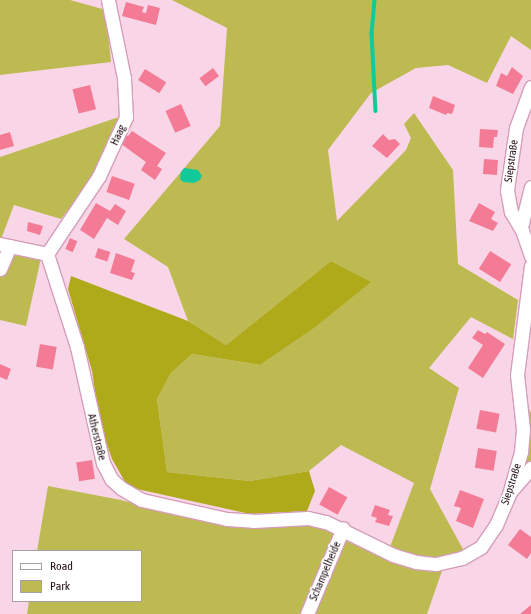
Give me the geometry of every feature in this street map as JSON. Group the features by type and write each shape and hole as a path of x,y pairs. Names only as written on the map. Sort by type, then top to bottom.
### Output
{"street":[{"name":"Haag","path":"47,254 99,176 126,117 124,78 108,0"},
{"name":"Siepstraße","path":"531,86 516,128 507,190 511,212 519,225 531,256"},
{"path":"519,225 522,222 531,187"},
{"path":"0,269 5,245 47,254"},
{"name":"Atherstraße","path":"47,254 77,347 103,463 111,479 121,488 142,500 227,519 253,521 308,518 343,528"},
{"name":"Siepstraße","path":"343,528 394,555 416,562 448,562 462,558 481,547 496,525 508,494 521,452 523,429 517,375 531,266"},
{"path":"508,494 531,468"},
{"name":"Schampelheide","path":"307,614 343,528"}],"green space":[{"path":"0,0 70,0 106,10 111,62 0,75"},
{"path":"172,0 531,0 531,50 511,36 487,83 448,65 416,68 371,93 328,150 337,221 406,150 411,138 404,124 414,113 453,170 458,264 518,300 513,339 471,317 429,368 459,388 430,489 464,551 437,558 414,557 390,547 414,483 341,445 309,471 250,481 167,472 157,399 171,373 192,354 260,365 313,329 370,282 331,261 226,345 188,321 168,267 124,239 220,126 227,28"},
{"path":"122,116 96,173 61,219 14,205 0,242 0,157"},
{"path":"0,254 41,258 26,326 0,320"},
{"path":"524,400 531,413 531,461 519,474"},
{"path":"48,486 121,500 228,527 319,525 346,541 385,557 443,568 427,614 27,614 29,602 142,602 142,550 37,550"}],"shaded area":[{"path":"184,168 198,170 202,176 200,180 194,183 183,182 180,179 181,172"},
{"path":"331,261 371,282 313,329 260,365 192,354 171,373 157,399 167,472 250,481 309,471 315,491 307,511 250,514 128,487 112,459 100,424 92,371 68,289 71,276 188,321 226,345"}],"building":[{"path":"126,2 144,7 142,12 146,13 148,5 160,8 156,25 122,16"},
{"path":"512,67 523,76 513,94 496,86 501,73 507,76"},
{"path":"213,68 219,76 205,86 199,78"},
{"path":"145,69 166,82 159,93 138,80"},
{"path":"90,85 96,109 79,114 73,89"},
{"path":"433,96 455,105 452,114 447,113 446,115 429,108"},
{"path":"181,104 191,126 175,133 165,111"},
{"path":"480,129 498,130 497,137 494,137 493,148 479,147"},
{"path":"132,131 166,153 157,166 162,169 155,180 141,170 146,162 117,141 123,133 128,136"},
{"path":"10,132 14,146 0,150 0,135"},
{"path":"383,134 389,140 395,139 400,144 387,158 372,146"},
{"path":"484,159 498,160 497,175 483,174"},
{"path":"112,176 135,184 129,200 106,192"},
{"path":"96,203 110,211 115,204 126,211 118,225 107,218 94,239 80,230"},
{"path":"479,203 495,212 491,219 498,223 493,231 469,221"},
{"path":"28,222 43,226 40,235 27,231"},
{"path":"70,238 77,241 73,252 65,249"},
{"path":"98,248 110,252 107,262 95,258"},
{"path":"490,251 511,264 500,282 479,269"},
{"path":"116,253 135,260 131,272 135,273 132,280 110,273"},
{"path":"478,330 485,334 487,332 505,344 483,378 468,368 483,345 472,338"},
{"path":"40,344 57,347 53,370 36,367"},
{"path":"0,364 11,369 7,380 0,377"},
{"path":"480,410 500,414 496,432 476,429"},
{"path":"478,448 497,451 494,471 475,468"},
{"path":"92,460 95,479 79,481 76,463"},
{"path":"329,487 347,497 338,515 319,504"},
{"path":"460,490 484,499 473,528 456,521 461,508 454,506"},
{"path":"375,505 390,510 388,515 393,516 389,526 375,522 377,518 371,516"},
{"path":"520,529 531,537 531,553 527,559 508,545"},
{"path":"531,605 531,614 520,614"}],"waterway":[{"path":"375,0 372,33 376,111"}]}
